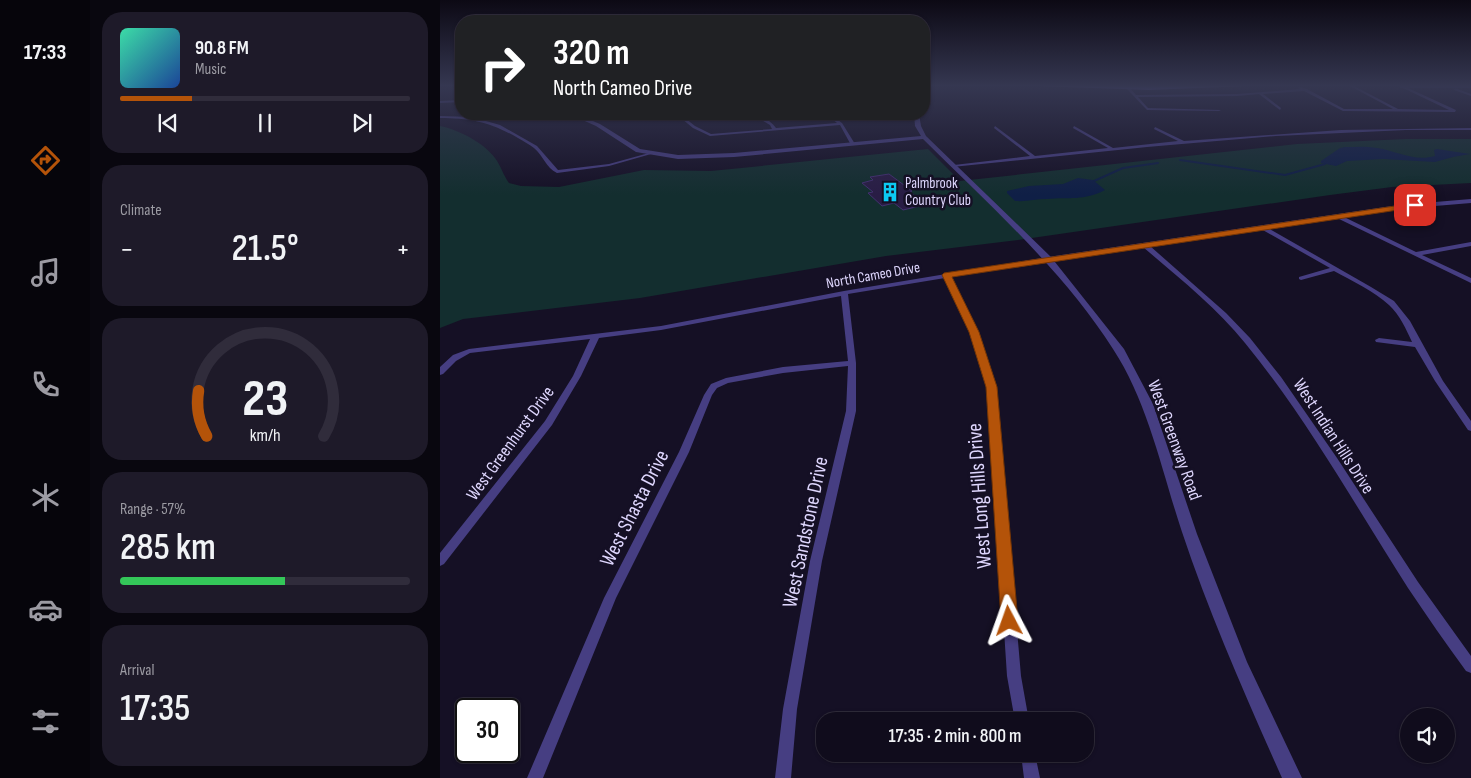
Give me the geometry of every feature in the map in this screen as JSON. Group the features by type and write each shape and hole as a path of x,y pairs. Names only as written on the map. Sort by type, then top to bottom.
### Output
{"street":[{"path":"492,122 536,147 549,162 552,169 557,172 609,165 649,154"},
{"path":"590,122 610,132 633,148 649,154 678,157 708,157 924,137"},
{"path":"688,122 710,134 840,124 853,144"},
{"path":"768,122 774,130"},
{"name":"West Greenway Road","path":"918,122 924,137 1048,258 1094,314 1119,349 1147,404 1190,534 1239,663 1292,778"},
{"path":"995,127 1035,158"},
{"path":"1074,127 1112,149"},
{"path":"1155,128 1183,142"},
{"path":"954,166 1253,135 1362,129 1471,129"},
{"path":"1247,132 1253,135"},
{"name":"North Cameo Drive","path":"440,372 448,362 458,355 469,351 595,337 670,326 844,293 1048,258 1399,207 1471,201"},
{"path":"1338,216 1471,281"},
{"path":"1261,228 1391,303 1406,321 1418,345 1471,428"},
{"path":"1414,254 1471,244"},
{"name":"West Indian Hills Drive","path":"1145,245 1193,285 1246,339 1291,398 1392,554 1471,667"},
{"path":"1301,278 1335,269"},
{"name":"West Long Hills Drive","path":"947,275 974,332 992,387 1013,667 1020,712"},
{"name":"West Sandstone Drive","path":"782,778 790,709 816,561 851,411 852,363 844,293"},
{"name":"West Greenhurst Drive","path":"440,562 549,423 578,376 595,337"},
{"path":"1379,340 1418,345"},
{"name":"West Shasta Drive","path":"535,778 610,598 684,452 708,395 714,386 726,381 783,370 852,363"},
{"path":"1029,762 1032,778"}],"green space":[{"name":"Palmbrook Country Club","path":"440,126 455,130 484,147 495,158 509,183 521,186 559,187 644,170 711,171 928,149 960,181 1297,144 1406,139 1471,139 1471,183 1392,187 1018,240 886,256 640,298 463,319 440,328"}],"water":[{"path":"1373,147 1420,158 1435,156 1434,150 1437,149 1470,154 1435,162 1383,159 1347,161 1336,166 1321,163 1321,161 1340,148"},
{"path":"1078,178 1093,180 1105,190 1090,196 1076,198 1023,201 1015,201 1007,193 1007,191 1029,186 1063,184"}],"building":[{"name":"Palmbrook Country Club","path":"889,174 912,191 910,192 924,203 918,204 920,206 903,210 894,203 882,206 868,193 873,192 862,183 873,180 870,177"}],"waterway":[{"path":"1180,160 1285,175 1325,164"},
{"path":"1094,181 1123,168 1158,163"}],"place":[{"name":"Palmbrook Country Club","path":"890,192"}],"route":[{"path":"1009,621 992,387 974,332 947,275 1022,264 1048,258 1415,205"}]}
